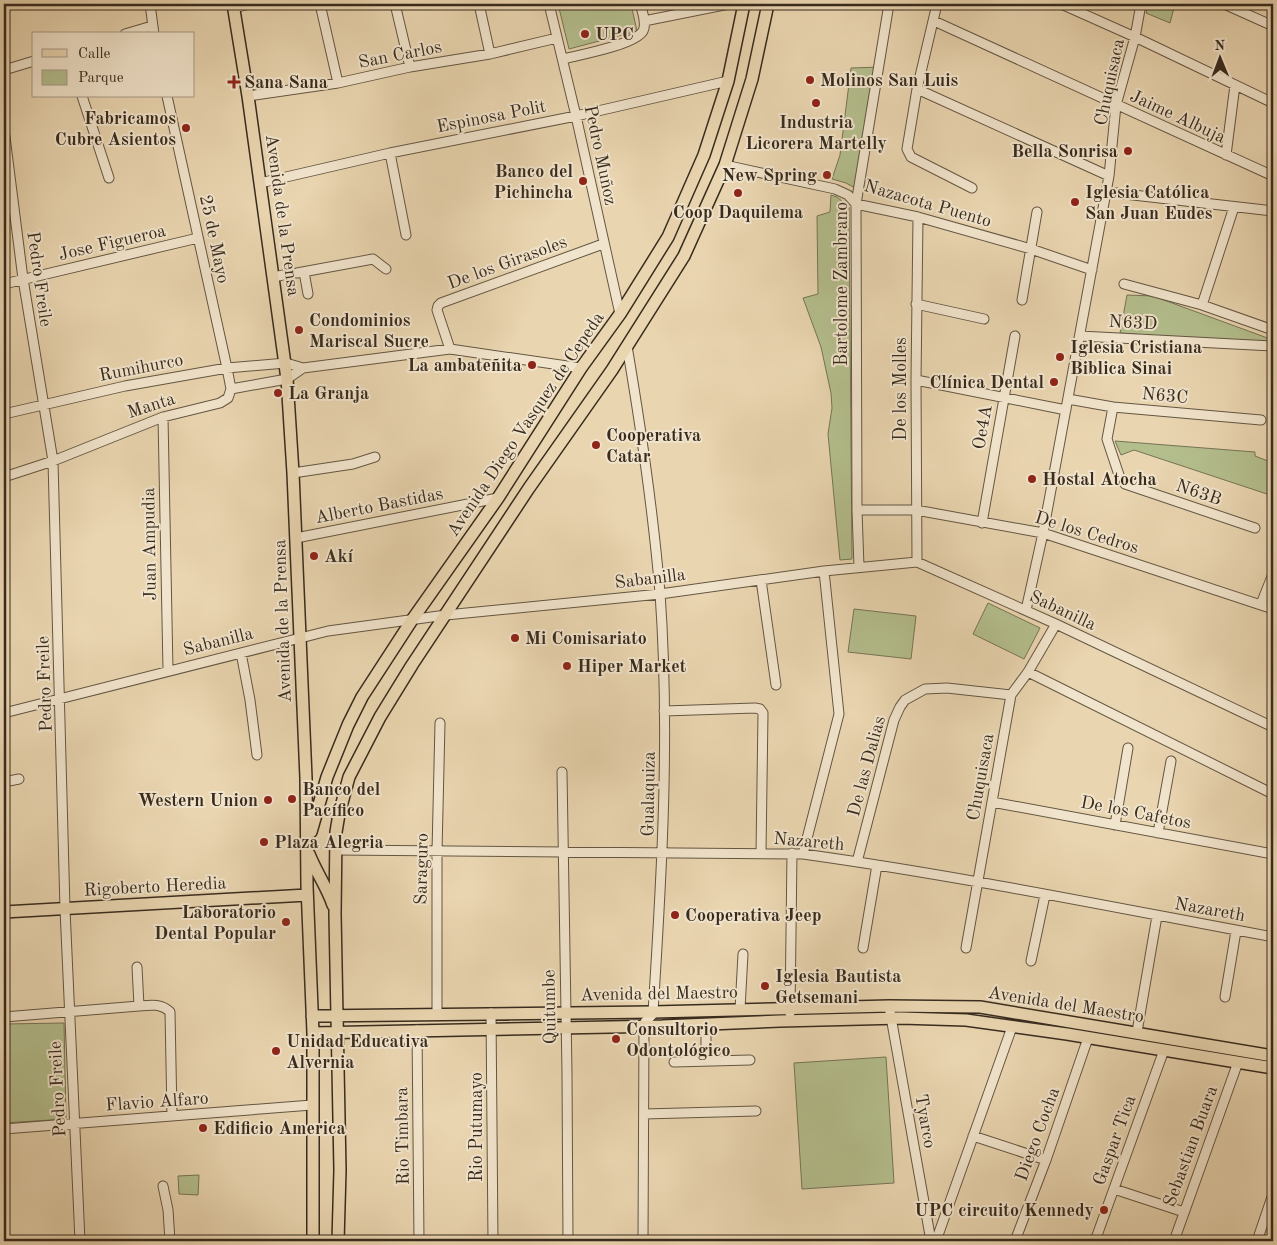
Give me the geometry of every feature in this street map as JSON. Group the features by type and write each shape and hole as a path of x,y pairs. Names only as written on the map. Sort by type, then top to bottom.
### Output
{"main road":[{"name":"Avenida Diego Vasquez de Cepeda","path":"307,850 315,815 327,777 348,725 362,697 412,620 498,498 581,368 620,314 668,238 704,155 728,81 744,4"},
{"path":"338,1241 340,1170 335,914 336,832 349,777 380,717 530,488 612,370 684,256 725,165 752,79 768,4"},
{"name":"Avenida de la Prensa","path":"233,6 260,183 279,276 288,379 306,778 307,850 312,872 308,895 313,1033 313,1241"},
{"path":"306,778 315,782 327,777"},
{"path":"312,872 329,893 335,914"},
{"name":"Rigoberto Heredia","path":"4,912 308,895"},
{"name":"Avenida del Maestro","path":"312,1016 654,1012 889,1006 980,1007 1273,1056"},
{"path":"939,1006 939,1020"},
{"name":"Avenida del Maestro","path":"313,1033 644,1026 790,1020 892,1018 966,1020 1067,1034 1273,1068"},
{"path":"1067,1034 1070,1021"},
{"path":"1185,1054 1188,1041"}],"street":[{"path":"139,32 153,30 150,4"},
{"path":"233,6 250,4"},
{"path":"320,4 338,83"},
{"path":"395,4 410,67"},
{"path":"479,4 490,54"},
{"name":"Pedro Muñoz","path":"549,4 620,314"},
{"path":"563,59 633,40 643,30 644,21 640,4"},
{"path":"644,21 729,4"},
{"name":"Bartolome Zambrano","path":"859,567 857,510 856,204 889,4"},
{"path":"937,4 917,89 907,150 911,157 972,188"},
{"path":"1061,4 1273,103"},
{"name":"Chuquisaca","path":"1026,610 1043,533 1109,176 1116,105 1135,37 1141,4"},
{"path":"1224,4 1273,26"},
{"name":"Jaime Albuja","path":"934,21 1273,176"},
{"name":"San Carlos","path":"248,96 338,83 410,67 490,54 557,38"},
{"path":"4,70 32,62"},
{"name":"Espinosa Polit","path":"260,183 390,153 576,116 728,81"},
{"path":"1226,155 1235,85"},
{"path":"917,89 1109,176"},
{"path":"83,98 109,178"},
{"name":"25 de Mayo","path":"168,98 230,389"},
{"name":"Pedro Freile","path":"4,129 23,279 53,461 61,698 65,909 80,1241"},
{"path":"390,153 406,235"},
{"name":"Nazacota Puento","path":"725,165 836,189 848,195 856,204 918,217 1030,249 1092,270"},
{"path":"1106,192 1273,211"},
{"path":"1202,305 1234,207"},
{"path":"1022,300 1037,212"},
{"name":"De los Molles","path":"917,562 916,304 918,217"},
{"name":"Jose Figueroa","path":"4,284 198,238"},
{"name":"De los Girasoles","path":"450,349 437,310 441,303 604,244"},
{"path":"308,294 300,272 375,259 386,269"},
{"path":"1124,284 1202,305 1273,330"},
{"path":"916,304 984,319"},
{"name":"Oe4A","path":"982,523 1015,336"},
{"name":"N63D","path":"1080,336 1273,346"},
{"name":"Gualaquiza","path":"627,346 647,468 660,594 664,711 663,852 654,1012"},
{"path":"286,363 303,368 450,349 581,368"},
{"name":"Rumihurco","path":"4,414 125,386 227,368 286,363"},
{"path":"230,389 288,379 303,368"},
{"path":"916,380 1066,410"},
{"name":"Manta","path":"4,478 53,461 163,417 225,401 228,398 230,389"},
{"name":"N63C","path":"1068,399 1112,407 1261,420"},
{"name":"N63B","path":"1112,407 1107,439 1120,478 1125,484 1254,528"},
{"name":"Juan Ampudia","path":"163,417 168,670"},
{"path":"293,473 353,464 375,457"},
{"name":"Alberto Bastidas","path":"296,538 498,498"},
{"name":"De los Cedros","path":"857,510 916,510 1043,533 1273,609"},
{"name":"Sabanilla","path":"4,713 168,670 300,637 336,630 446,615 660,594 824,571 917,562 1026,610 1273,727"},
{"path":"803,854 839,714 824,571"},
{"path":"1261,604 1273,574"},
{"path":"761,580 776,685"},
{"name":"Chuquisaca","path":"966,948 1012,695 1056,624"},
{"path":"241,653 250,700 257,755"},
{"path":"1028,672 1273,794"},
{"name":"De las Dalias","path":"858,862 894,720 905,700 922,690 933,688 1012,695"},
{"path":"664,711 756,708 760,709 763,713 762,853"},
{"name":"Saraguro","path":"437,1014 437,852 440,723"},
{"path":"1115,825 1128,748"},
{"path":"1158,833 1171,761"},
{"name":"Quitumbe","path":"562,772 568,1241"},
{"path":"4,782 19,779"},
{"name":"De los Cafetos","path":"992,802 1273,854"},
{"name":"Nazareth","path":"336,850 803,854 978,883 1273,938"},
{"path":"790,1020 792,853"},
{"path":"863,948 877,865"},
{"path":"1031,961 1045,895"},
{"path":"1137,1032 1157,916"},
{"path":"1225,996 1236,931"},
{"path":"740,1009 743,954"},
{"path":"137,967 139,1006"},
{"path":"4,1017 70,1010 160,1005 166,1007 170,1012 172,1116"},
{"name":"Tyarco","path":"889,1006 931,1241"},
{"path":"643,1241 644,1026 645,1022 654,1012"},
{"name":"Rio Putumayo","path":"491,1013 493,1241"},
{"path":"706,1024 706,1061"},
{"path":"936,1241 1012,1027"},
{"name":"Rio Timbara","path":"416,1030 419,1241"},
{"name":"Diego Cocha","path":"1015,1241 1046,1160 1088,1038"},
{"name":"Gaspar Tica","path":"1095,1241 1164,1050"},
{"path":"674,1062 750,1060"},
{"name":"Sebastian Buara","path":"1174,1241 1238,1062"},
{"name":"Flavio Alfaro","path":"4,1129 312,1105"},
{"path":"644,1114 756,1111"},
{"path":"973,1136 1046,1160"},
{"path":"163,1186 168,1210 170,1241"},
{"path":"1114,1189 1184,1212"},
{"path":"1258,1241 1273,1194"}],"green space":[{"path":"558,4 631,4 637,31 569,49"},
{"path":"1148,4 1175,4 1170,23 1146,13"},
{"path":"881,67 857,189 832,179 840,155 851,68"},
{"path":"831,195 837,197 849,207 852,559 840,560 828,434 832,408 831,393 821,347 803,298 818,294 817,216 830,212"},
{"path":"1127,295 1153,296 1273,340 1273,345 1120,333"},
{"path":"1115,441 1255,452 1255,456 1273,463 1273,496 1134,450 1121,455"},
{"path":"988,603 1040,628 1024,659 973,634"},
{"path":"854,609 916,616 911,659 848,652"},
{"path":"64,1023 66,1119 4,1123 4,1024"},
{"path":"886,1057 894,1183 802,1189 794,1063"},
{"path":"199,1175 198,1195 179,1194 178,1176"}],"place":[{"name":"UPC","path":"585,34"},
{"name":"Molinos San Luis","path":"810,80"},
{"name":"Sana Sana","path":"234,82"},
{"name":"Industria Licorera Martelly","path":"816,103"},
{"name":"Fabricamos Cubre Asientos","path":"186,128"},
{"name":"Bella Sonrisa","path":"1128,151"},
{"name":"New Spring","path":"827,175"},
{"name":"Banco del Pichincha","path":"583,181"},
{"name":"Coop Daquilema","path":"738,193"},
{"name":"Iglesia Católica San Juan Eudes","path":"1075,202"},
{"name":"Condominios Mariscal Sucre","path":"299,330"},
{"name":"Iglesia Cristiana Biblica Sinai","path":"1060,357"},
{"name":"La ambateñita","path":"532,365"},
{"name":"Clínica Dental","path":"1054,382"},
{"name":"La Granja","path":"278,393"},
{"name":"Cooperativa Catar","path":"596,445"},
{"name":"Hostal Atocha","path":"1032,479"},
{"name":"Akí","path":"314,556"},
{"name":"Mi Comisariato","path":"515,638"},
{"name":"Hiper Market","path":"567,666"},
{"name":"Banco del Pacífico","path":"292,799"},
{"name":"Western Union","path":"268,800"},
{"name":"Plaza Alegria","path":"264,842"},
{"name":"Cooperativa Jeep","path":"675,915"},
{"name":"Laboratorio Dental Popular","path":"286,922"},
{"name":"Iglesia Bautista Getsemani","path":"765,986"},
{"name":"Consultorio Odontológico","path":"616,1039"},
{"name":"Unidad Educativa Alvernia","path":"276,1051"},
{"name":"Edificio America","path":"203,1128"},
{"name":"UPC circuito Kennedy","path":"1104,1210"}]}
